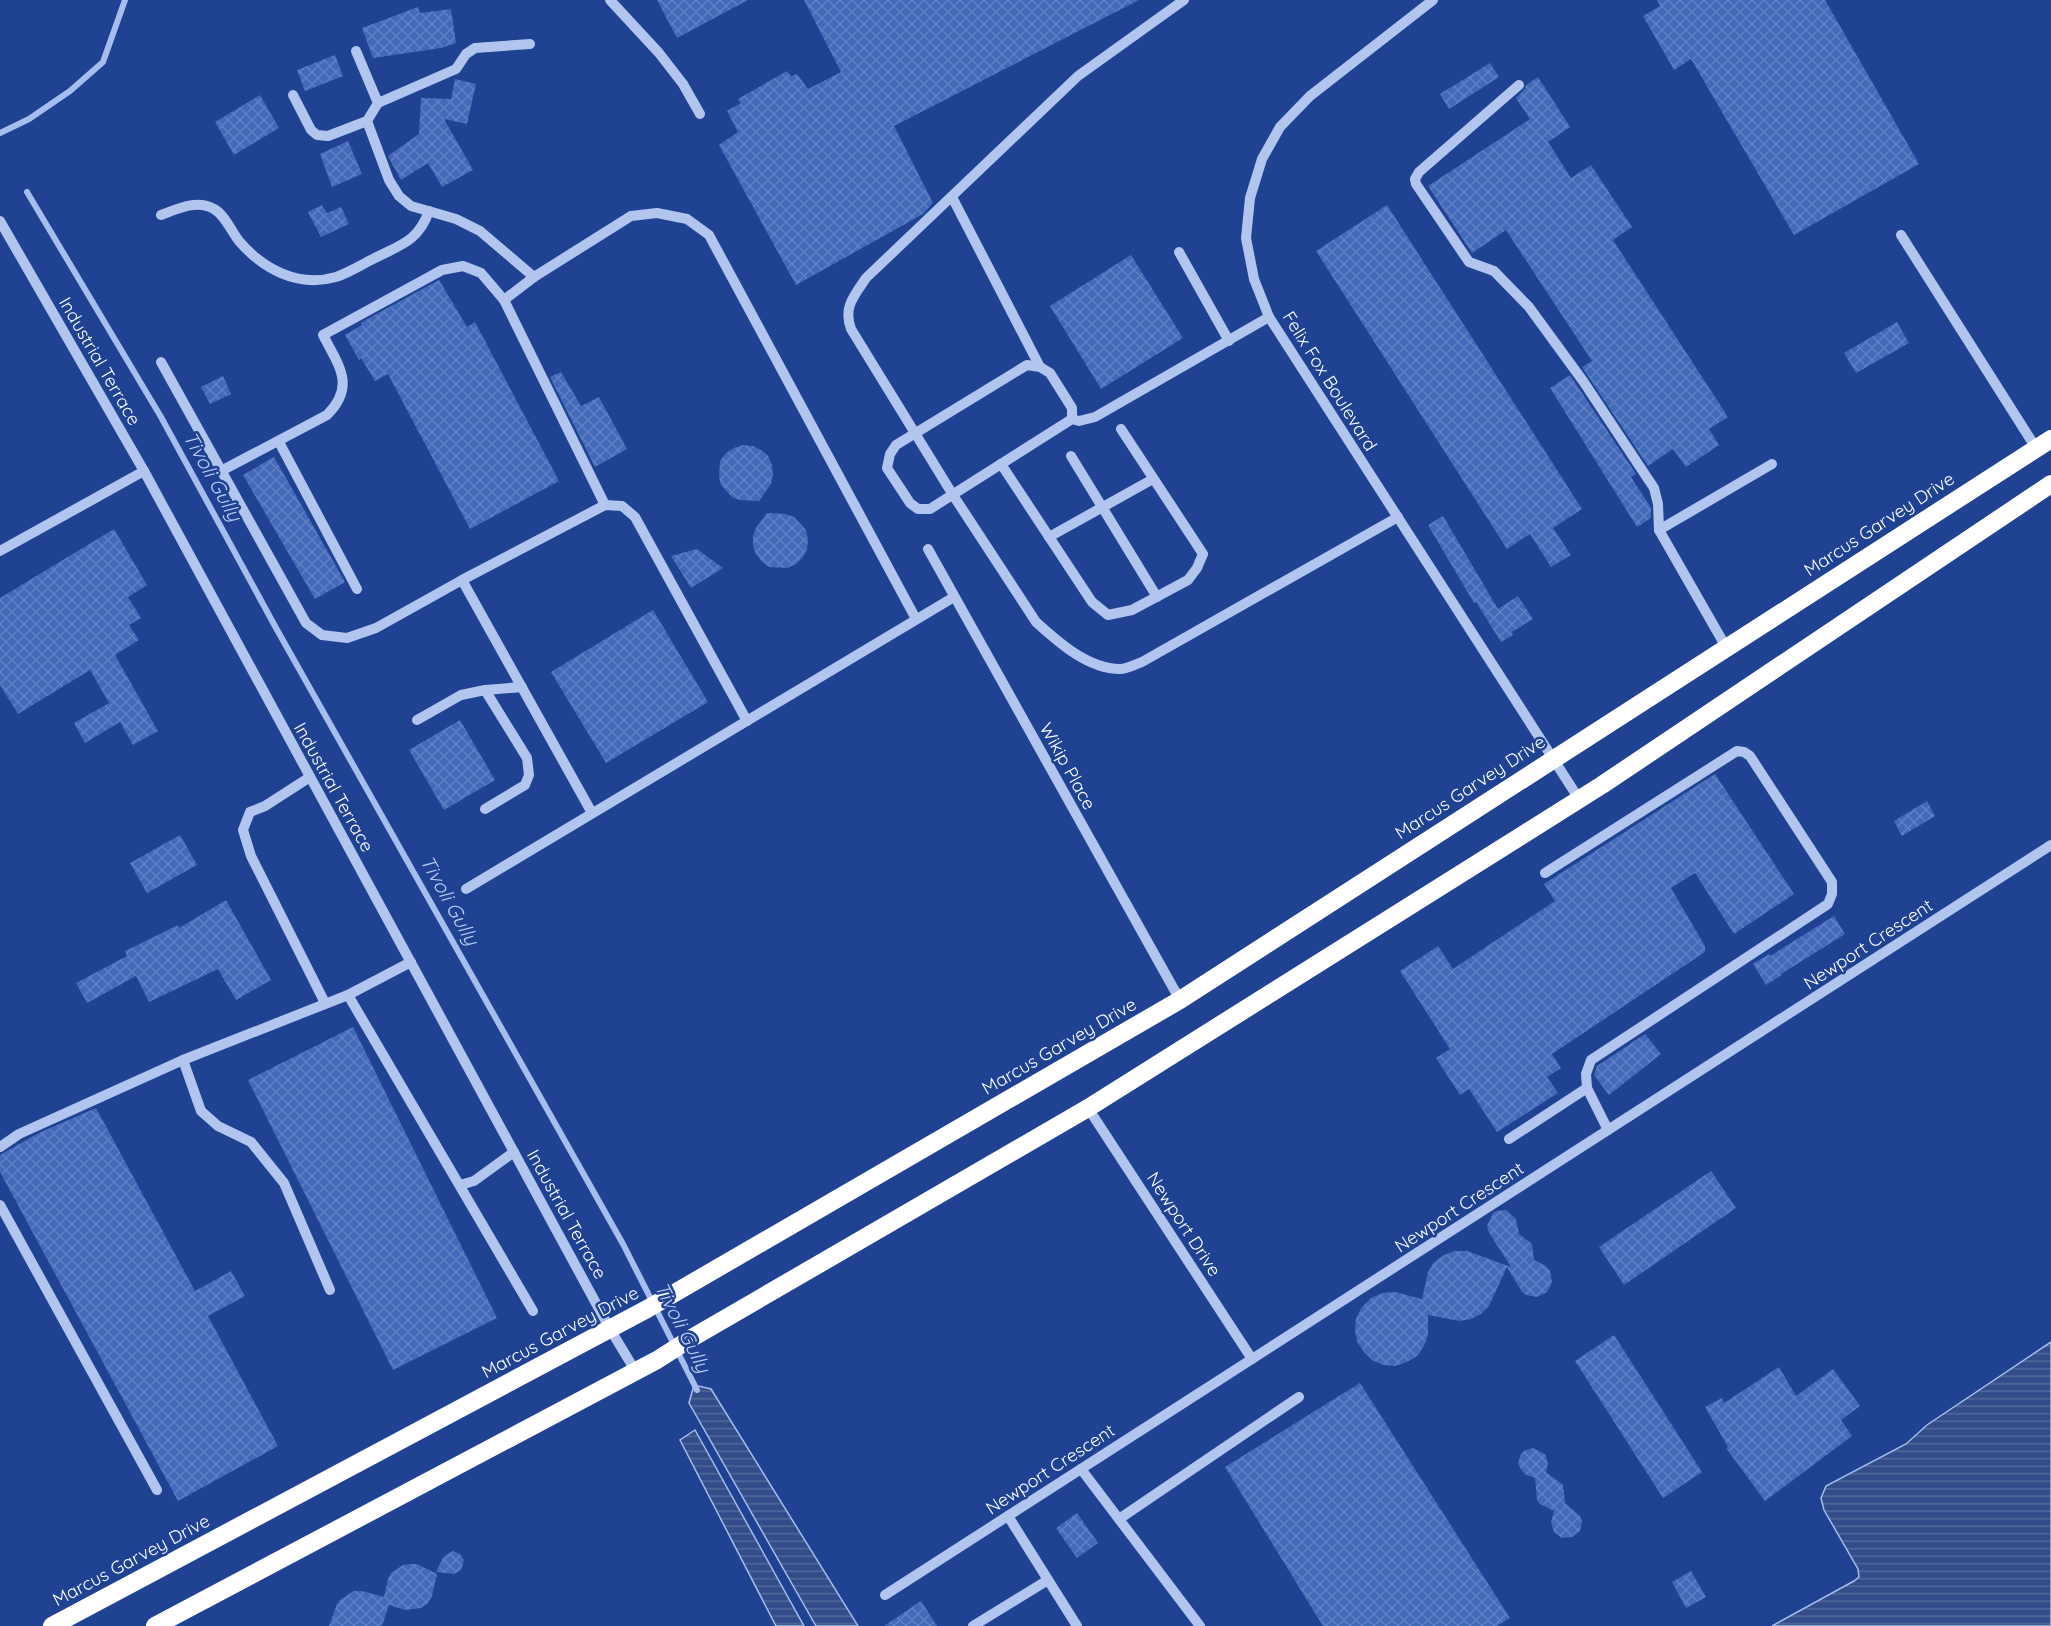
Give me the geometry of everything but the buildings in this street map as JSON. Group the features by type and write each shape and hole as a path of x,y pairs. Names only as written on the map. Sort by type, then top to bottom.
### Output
{"highway":[{"name":"Marcus Garvey Drive","path":"52,1626 647,1310 1180,1000 2044,444"},
{"path":"155,1626 636,1372 1088,1108 1579,799 2051,484"}],"street":[{"path":"610,0 659,53 683,84 700,114"},
{"path":"1184,0 1078,76 866,278 850,302 847,319 851,329 953,495 1036,622 1073,653 1099,665 1121,669 1142,662 1398,517"},
{"name":"Felix Fox Boulevard","path":"1433,0 1310,96 1280,127 1262,159 1250,198 1246,238 1254,279 1269,317 1579,799"},
{"path":"293,95 310,130 317,135 328,136 367,121 378,103 456,69 466,54 475,48 530,44"},
{"path":"356,51 378,103"},
{"path":"1519,85 1419,172 1415,178 1416,184 1468,262 1494,271 1501,278 1528,307 1583,381 1654,489 1659,504 1659,530 1726,647"},
{"path":"367,121 389,180 399,196 411,206 456,219 480,231 534,277"},
{"path":"952,197 1040,367"},
{"path":"161,215 186,206 201,205 214,208 233,234 262,263 281,274 315,281 337,277 403,244 418,233 429,211"},
{"path":"504,300 534,277 631,216 657,213 687,219 709,235 916,619"},
{"name":"Industrial Terrace","path":"0,221 144,471 610,1329 636,1372"},
{"path":"1901,235 2044,444"},
{"path":"1179,252 1229,341"},
{"path":"221,471 327,415 337,405 344,391 340,369 323,335 442,270 463,266 481,273 504,300 605,505"},
{"path":"1072,419 1072,408 1050,373 1040,367 1027,365 896,445 890,454 887,468 910,503 918,509 930,509 1072,419 1079,421 1095,417 1269,317"},
{"path":"161,362 306,623 322,635 347,638 376,628 605,505 622,506 635,517 747,721"},
{"path":"1001,465 1092,602 1108,615 1132,610 1188,580 1203,554 1121,429"},
{"path":"279,442 357,589"},
{"path":"1071,456 1157,597"},
{"path":"1659,530 1772,464"},
{"path":"0,551 144,471"},
{"path":"1049,537 1153,479"},
{"name":"Wikip Place","path":"928,549 1180,1000"},
{"path":"462,580 592,813"},
{"path":"466,889 954,597"},
{"path":"417,720 461,695 485,690 522,687"},
{"path":"485,690 527,758 529,775 525,785 485,809"},
{"path":"1545,873 1737,751 1750,756 1832,882 1832,894 1828,904 1591,1060 1586,1074 1587,1088 1608,1130"},
{"path":"310,777 266,806 250,812 243,830 251,856 325,1003"},
{"name":"Newport Crescent","path":"885,1595 2051,845"},
{"path":"0,1147 19,1134 183,1060 348,995 411,962"},
{"path":"348,995 532,1311"},
{"path":"183,1060 201,1111 218,1126 251,1142 284,1183 330,1290"},
{"path":"1509,1139 1587,1088"},
{"name":"Newport Drive","path":"1088,1108 1252,1359"},
{"path":"459,1185 474,1181 514,1152"},
{"path":"0,1205 157,1490"},
{"path":"1119,1519 1299,1397"},
{"path":"1081,1470 1200,1626"},
{"path":"1008,1516 1077,1626"},
{"path":"973,1626 1048,1580"}],"water":[{"path":"2051,1342 2051,1626 1772,1626 1859,1577 1858,1569 1824,1510 1821,1498 1826,1486 1906,1444 1927,1425"},
{"path":"694,1385 711,1389 858,1626 816,1626 689,1403"},
{"path":"695,1430 804,1626 776,1626 680,1440"}],"waterway":[{"path":"0,133 29,119 70,91 103,62 125,0"},
{"name":"Tivoli Gully","path":"27,192 161,417 276,628 623,1244 697,1390"}]}
